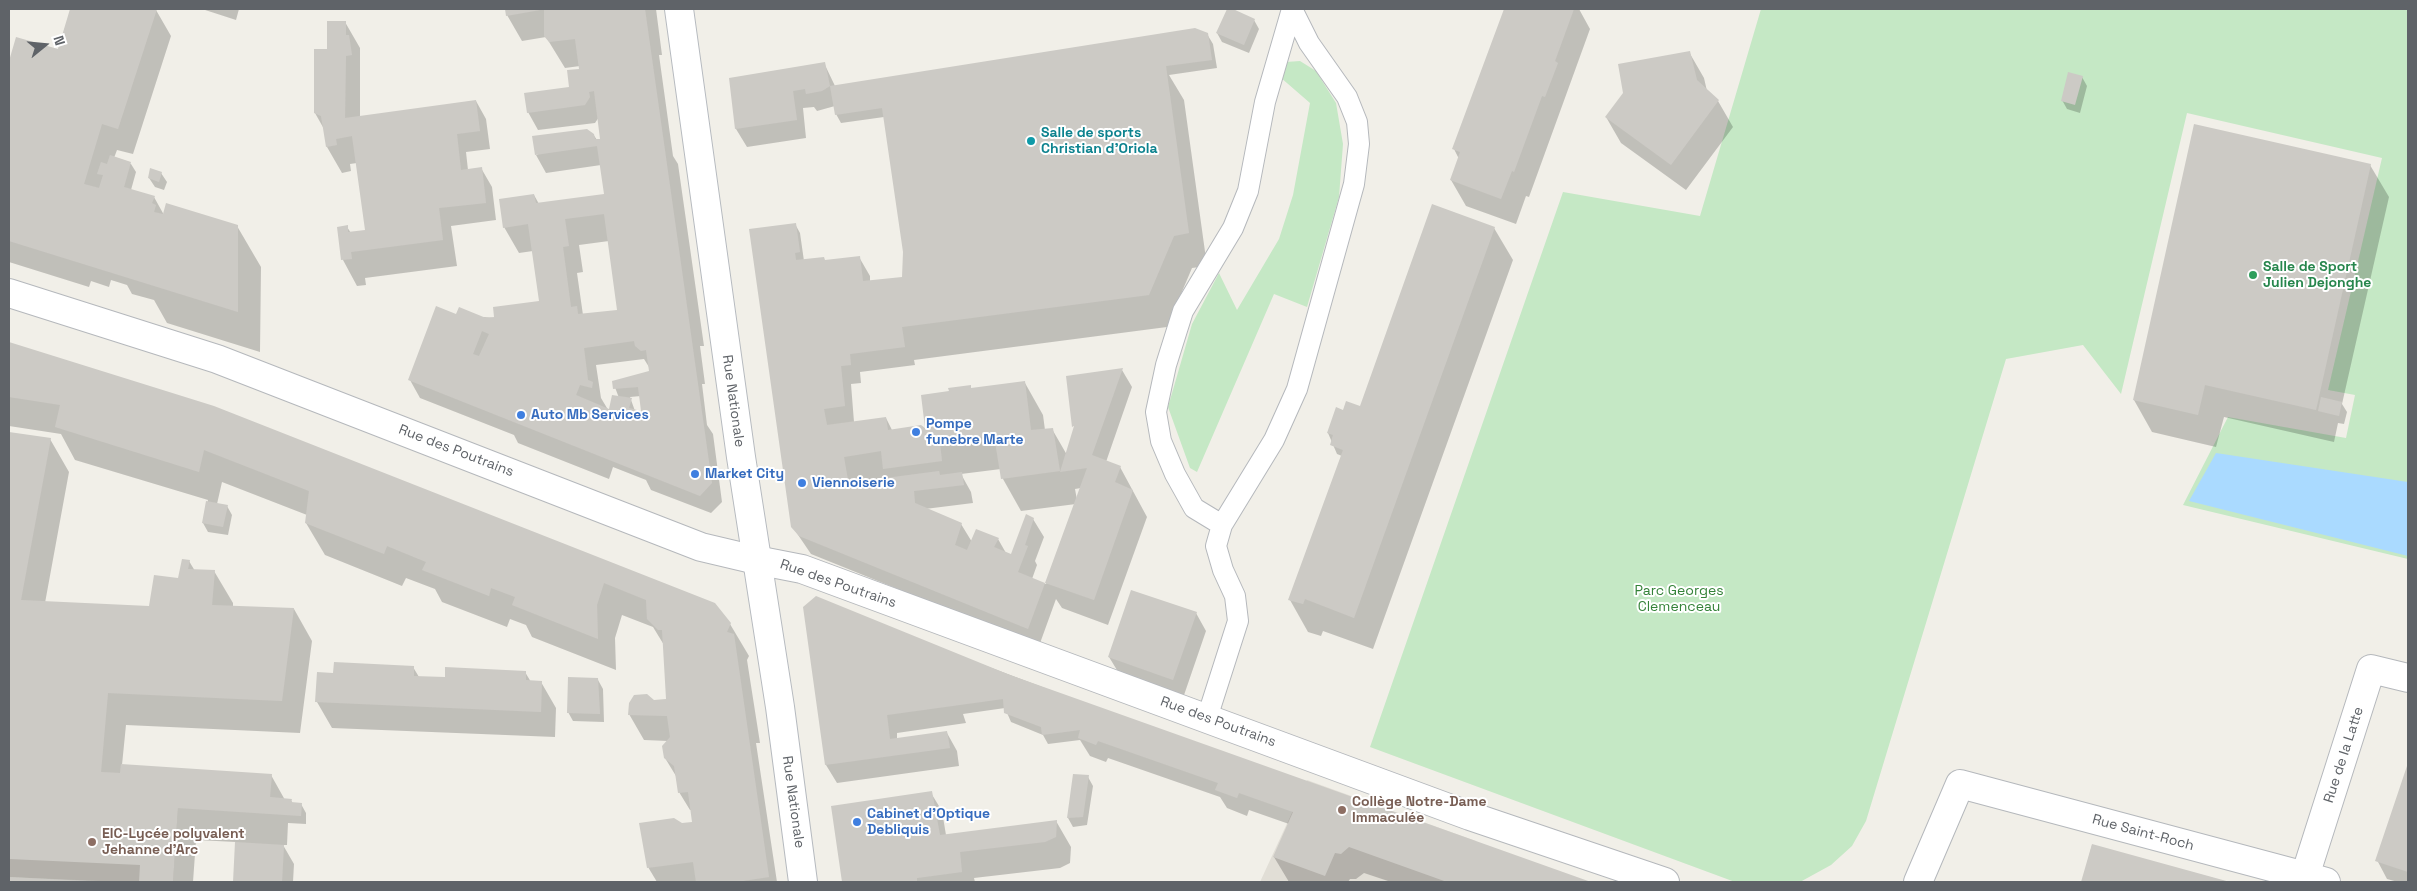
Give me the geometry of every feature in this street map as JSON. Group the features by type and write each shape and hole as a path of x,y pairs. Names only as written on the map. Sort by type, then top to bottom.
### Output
{"street":[{"name":"Rue Nationale","path":"679,9 756,560 780,707 803,882"},
{"name":"Rue des Poutrains","path":"9,293 217,358 701,547 802,569 1470,816 1665,882"},
{"name":"Rue de la Latte","path":"2315,879 2371,669 2408,678"},
{"name":"Rue Saint-Roch","path":"1918,882 1960,784 2315,879"}],"lane":[{"path":"1222,525 1194,508 1175,474 1161,441 1156,412 1166,365 1183,311 1233,228 1248,191 1265,102 1292,9"},
{"path":"1207,718 1238,621 1235,596 1223,570 1216,546 1222,525 1274,440 1297,389 1354,184 1359,144 1357,122 1347,97 1309,43 1292,9"}],"shaded area":[{"name":"Collège Notre-Dame Immaculée","path":"1307,780 1476,841 1461,882 1260,882"},
{"name":"EIC-Lycée polyvalent Jehanne d'Arc","path":"9,794 77,802 178,808 173,882 121,882 9,877"}],"green space":[{"name":"Parc Georges Clemenceau","path":"1761,9 2408,9 2408,559 2183,505 2228,417 2346,438 2355,395 2328,390 2382,158 2187,113 2121,394 2083,345 2006,359 1866,821 1852,846 1831,865 1800,882 1735,882 1370,747 1563,192 1700,216"},
{"path":"1300,61 1316,71 1336,103 1343,144 1339,197 1307,307 1274,294 1197,472 1190,468 1168,407 1192,324 1219,273 1237,310 1279,239 1293,195 1310,103 1280,77 1286,62"}],"water":[{"path":"2216,453 2408,482 2408,556 2189,501"}],"building":[{"path":"70,9 157,9 118,129 102,124 84,184 99,188 103,175 97,174 101,162 107,164 110,155 131,162 124,187 155,196 152,203 156,205 154,212 163,214 166,203 238,225 238,312 9,241 9,61 16,37 58,49"},
{"path":"505,9 540,9 540,10 506,16"},
{"path":"544,9 645,9 712,483 700,496 408,380 436,306 456,314 459,307 486,318 494,317 493,307 539,301 528,224 503,228 499,199 534,194 536,203 604,194 597,146 535,155 532,136 587,129 594,134 595,139 600,139 594,91 589,92 590,97 585,105 527,113 524,93 569,87 567,70 579,69 575,39 549,42 544,36","holes":["604,214 617,310 578,314 577,306 571,307 563,247 569,246 565,219","482,331 489,334 479,356 473,354","634,341 635,346 641,351 646,350 649,371 612,381 613,389 638,387 641,411 629,408 632,398 612,395 609,409 576,395 580,385 592,388 593,382 588,380 584,348"]},
{"path":"1227,9 1233,9 1255,19 1244,45 1216,33"},
{"path":"1504,9 1574,9 1555,61 1558,63 1545,97 1542,96 1514,172 1512,171 1501,199 1450,180 1460,152 1452,149"},
{"path":"327,21 346,21 346,35 349,35 352,55 346,56 345,118 476,100 480,131 457,134 461,170 482,167 486,203 439,208 443,240 351,252 352,259 341,260 337,227 348,225 348,232 365,230 352,136 336,139 337,145 326,147 321,116 314,113 314,49 327,49"},
{"path":"1195,28 1208,33 1212,60 1166,66 1189,233 1174,236 1149,295 902,327 905,347 850,354 851,365 841,366 845,406 824,409 827,425 886,417 888,430 921,425 925,428 921,395 949,391 948,388 971,385 971,388 1025,381 1031,430 1053,428 1060,471 1001,479 994,435 940,443 942,461 883,469 881,451 844,457 849,486 863,481 939,471 940,475 962,472 964,485 914,491 915,503 962,523 955,545 967,550 976,529 999,538 994,547 1011,554 1026,514 1034,518 1025,545 1028,546 1018,572 1045,583 1028,629 799,536 791,527 749,229 796,223 800,252 795,253 796,260 824,257 825,260 860,256 863,281 902,277 903,252 882,108 835,115 830,86"},
{"path":"1690,51 1697,80 1719,100 1671,165 1605,117 1623,93 1618,64"},
{"path":"825,62 830,86 822,91 806,94 805,89 793,91 797,120 735,129 729,78"},
{"path":"2068,72 2083,76 2075,105 2061,101"},
{"name":"Salle de Sport Julien Dejonghe","path":"2194,124 2371,164 2316,410 2205,385 2198,415 2133,400"},
{"path":"150,168 162,172 159,182 148,178"},
{"path":"1432,204 1495,227 1354,618 1305,599 1303,604 1288,600 1343,450 1330,445 1333,435 1327,433 1336,407 1343,410 1346,401 1360,406"},
{"path":"9,342 214,406 715,603 731,623 727,632 734,634 769,877 736,882 696,882 693,862 647,868 639,823 674,818 682,823 692,822 688,792 678,793 674,766 664,758 662,746 670,737 667,716 628,715 629,703 634,695 647,694 654,700 666,699 662,630 658,630 647,619 646,600 604,583 597,605 598,639 512,605 515,597 491,588 489,596 422,570 426,562 387,546 384,554 305,523 309,491 204,450 199,472 55,427 60,405 9,397"},
{"path":"1123,368 1092,455 1121,466 1115,482 1133,490 1094,600 1045,583 1087,468 1060,472 1074,426 1072,427 1066,376"},
{"path":"2321,397 2342,402 2339,416 2318,411"},
{"path":"9,432 51,438 21,600 149,606 154,575 178,578 182,559 190,560 188,569 215,570 212,605 294,608 282,701 108,693 101,772 120,773 121,764 272,774 270,797 292,799 291,802 302,803 301,816 178,808 173,882 139,882 140,865 9,859"},
{"path":"206,501 228,505 223,527 202,523"},
{"path":"1131,590 1197,612 1173,680 1108,657"},
{"path":"816,596 1010,675 1591,882 1447,882 1349,847 1341,854 1335,853 1325,876 1273,857 1293,812 1239,793 1237,798 1215,790 1218,783 1098,741 1096,745 1078,738 1080,730 1042,735 1041,727 1004,713 1003,699 887,715 890,739 947,731 950,748 825,765 803,607"},
{"path":"334,662 414,666 414,676 445,677 445,667 526,671 526,680 542,681 541,712 315,702 317,672 333,673"},
{"path":"568,677 598,678 600,714 567,713"},
{"path":"2408,763 2408,872 2375,861"},
{"path":"1073,774 1089,775 1083,817 1067,818"},
{"path":"932,791 940,835 1057,820 1056,837 1045,842 960,852 962,872 917,878 917,882 842,882 831,806"},
{"path":"235,842 284,845 282,882 233,882"},
{"path":"2092,844 2230,882 2081,882"},
{"path":"9,877 87,881 87,882 9,882"}],"place":[{"name":"Salle de sports Christian d'Oriola","path":"1031,141"},
{"name":"Salle de Sport Julien Dejonghe","path":"2253,275"},
{"name":"Auto Mb Services","path":"521,415"},
{"name":"Pompe funebre Marte","path":"916,432"},
{"name":"Market City","path":"695,474"},
{"name":"Viennoiserie","path":"802,483"},
{"name":"Collège Notre-Dame Immaculée","path":"1342,810"},
{"name":"Cabinet d'Optique Debliquis","path":"857,822"},
{"name":"EIC-Lycée polyvalent Jehanne d'Arc","path":"92,842"}]}
